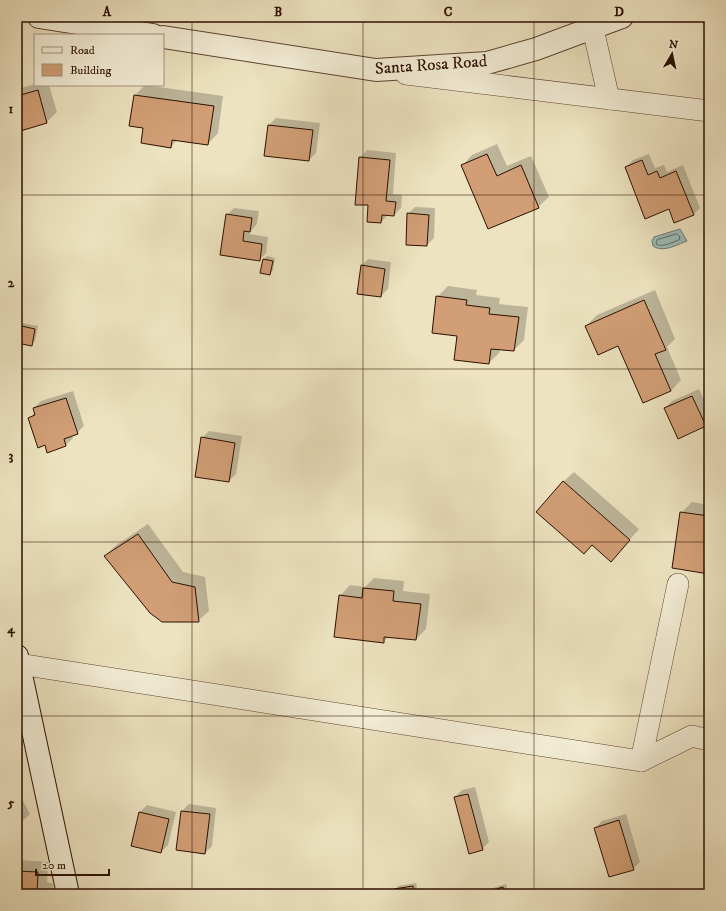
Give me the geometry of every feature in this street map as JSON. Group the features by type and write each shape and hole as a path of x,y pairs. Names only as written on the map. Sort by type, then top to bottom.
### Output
{"street":[{"path":"40,17 147,34"},
{"name":"Santa Rosa Road","path":"164,37 376,70 487,63 536,49 622,17"},
{"path":"593,29 609,99"},
{"path":"376,70 709,111"},
{"path":"641,761 678,584"},
{"path":"68,894 18,660 641,761 692,736 709,740"}],"water":[{"path":"680,229 687,241 665,249 653,246 652,241 654,237"}],"building":[{"path":"38,90 47,123 17,132 17,96"},
{"path":"134,95 214,106 208,145 172,140 171,148 141,143 143,128 129,126"},
{"path":"268,125 313,130 309,161 264,156"},
{"path":"487,154 497,176 521,165 539,208 488,229 461,165"},
{"path":"359,157 390,160 386,201 396,202 394,216 382,215 381,223 367,222 368,205 355,205"},
{"path":"642,160 648,175 657,171 660,178 676,171 694,215 674,223 669,209 645,219 625,167"},
{"path":"407,213 429,215 427,246 406,245"},
{"path":"226,214 252,218 250,232 244,231 243,241 262,244 260,261 220,255"},
{"path":"263,259 273,261 270,275 260,273"},
{"path":"361,265 385,269 381,297 357,294"},
{"path":"436,296 467,300 466,305 490,308 489,314 519,317 514,351 491,349 489,364 454,360 457,336 432,333"},
{"path":"644,300 666,350 655,354 671,391 643,403 618,346 598,355 585,326"},
{"path":"17,325 35,329 32,346 17,343"},
{"path":"692,396 706,426 678,439 664,408"},
{"path":"66,398 78,434 64,439 66,446 47,453 45,445 38,448 28,418 35,415 33,408"},
{"path":"201,437 235,443 229,482 195,477"},
{"path":"563,481 630,540 611,562 592,545 584,554 536,512"},
{"path":"680,512 709,516 709,574 672,568"},
{"path":"138,534 172,582 195,587 199,622 162,622 150,613 104,556"},
{"path":"363,588 394,591 393,601 421,604 416,640 384,637 384,643 334,637 339,595 362,598"},
{"path":"468,794 483,850 469,854 454,797"},
{"path":"181,811 210,814 205,854 176,850"},
{"path":"139,812 169,819 161,853 131,846"},
{"path":"619,820 634,870 609,877 594,828"},
{"path":"17,871 38,872 37,892 43,894 17,894"},
{"path":"413,886 414,894 394,894 394,889"},
{"path":"503,887 505,894 479,894"}]}
